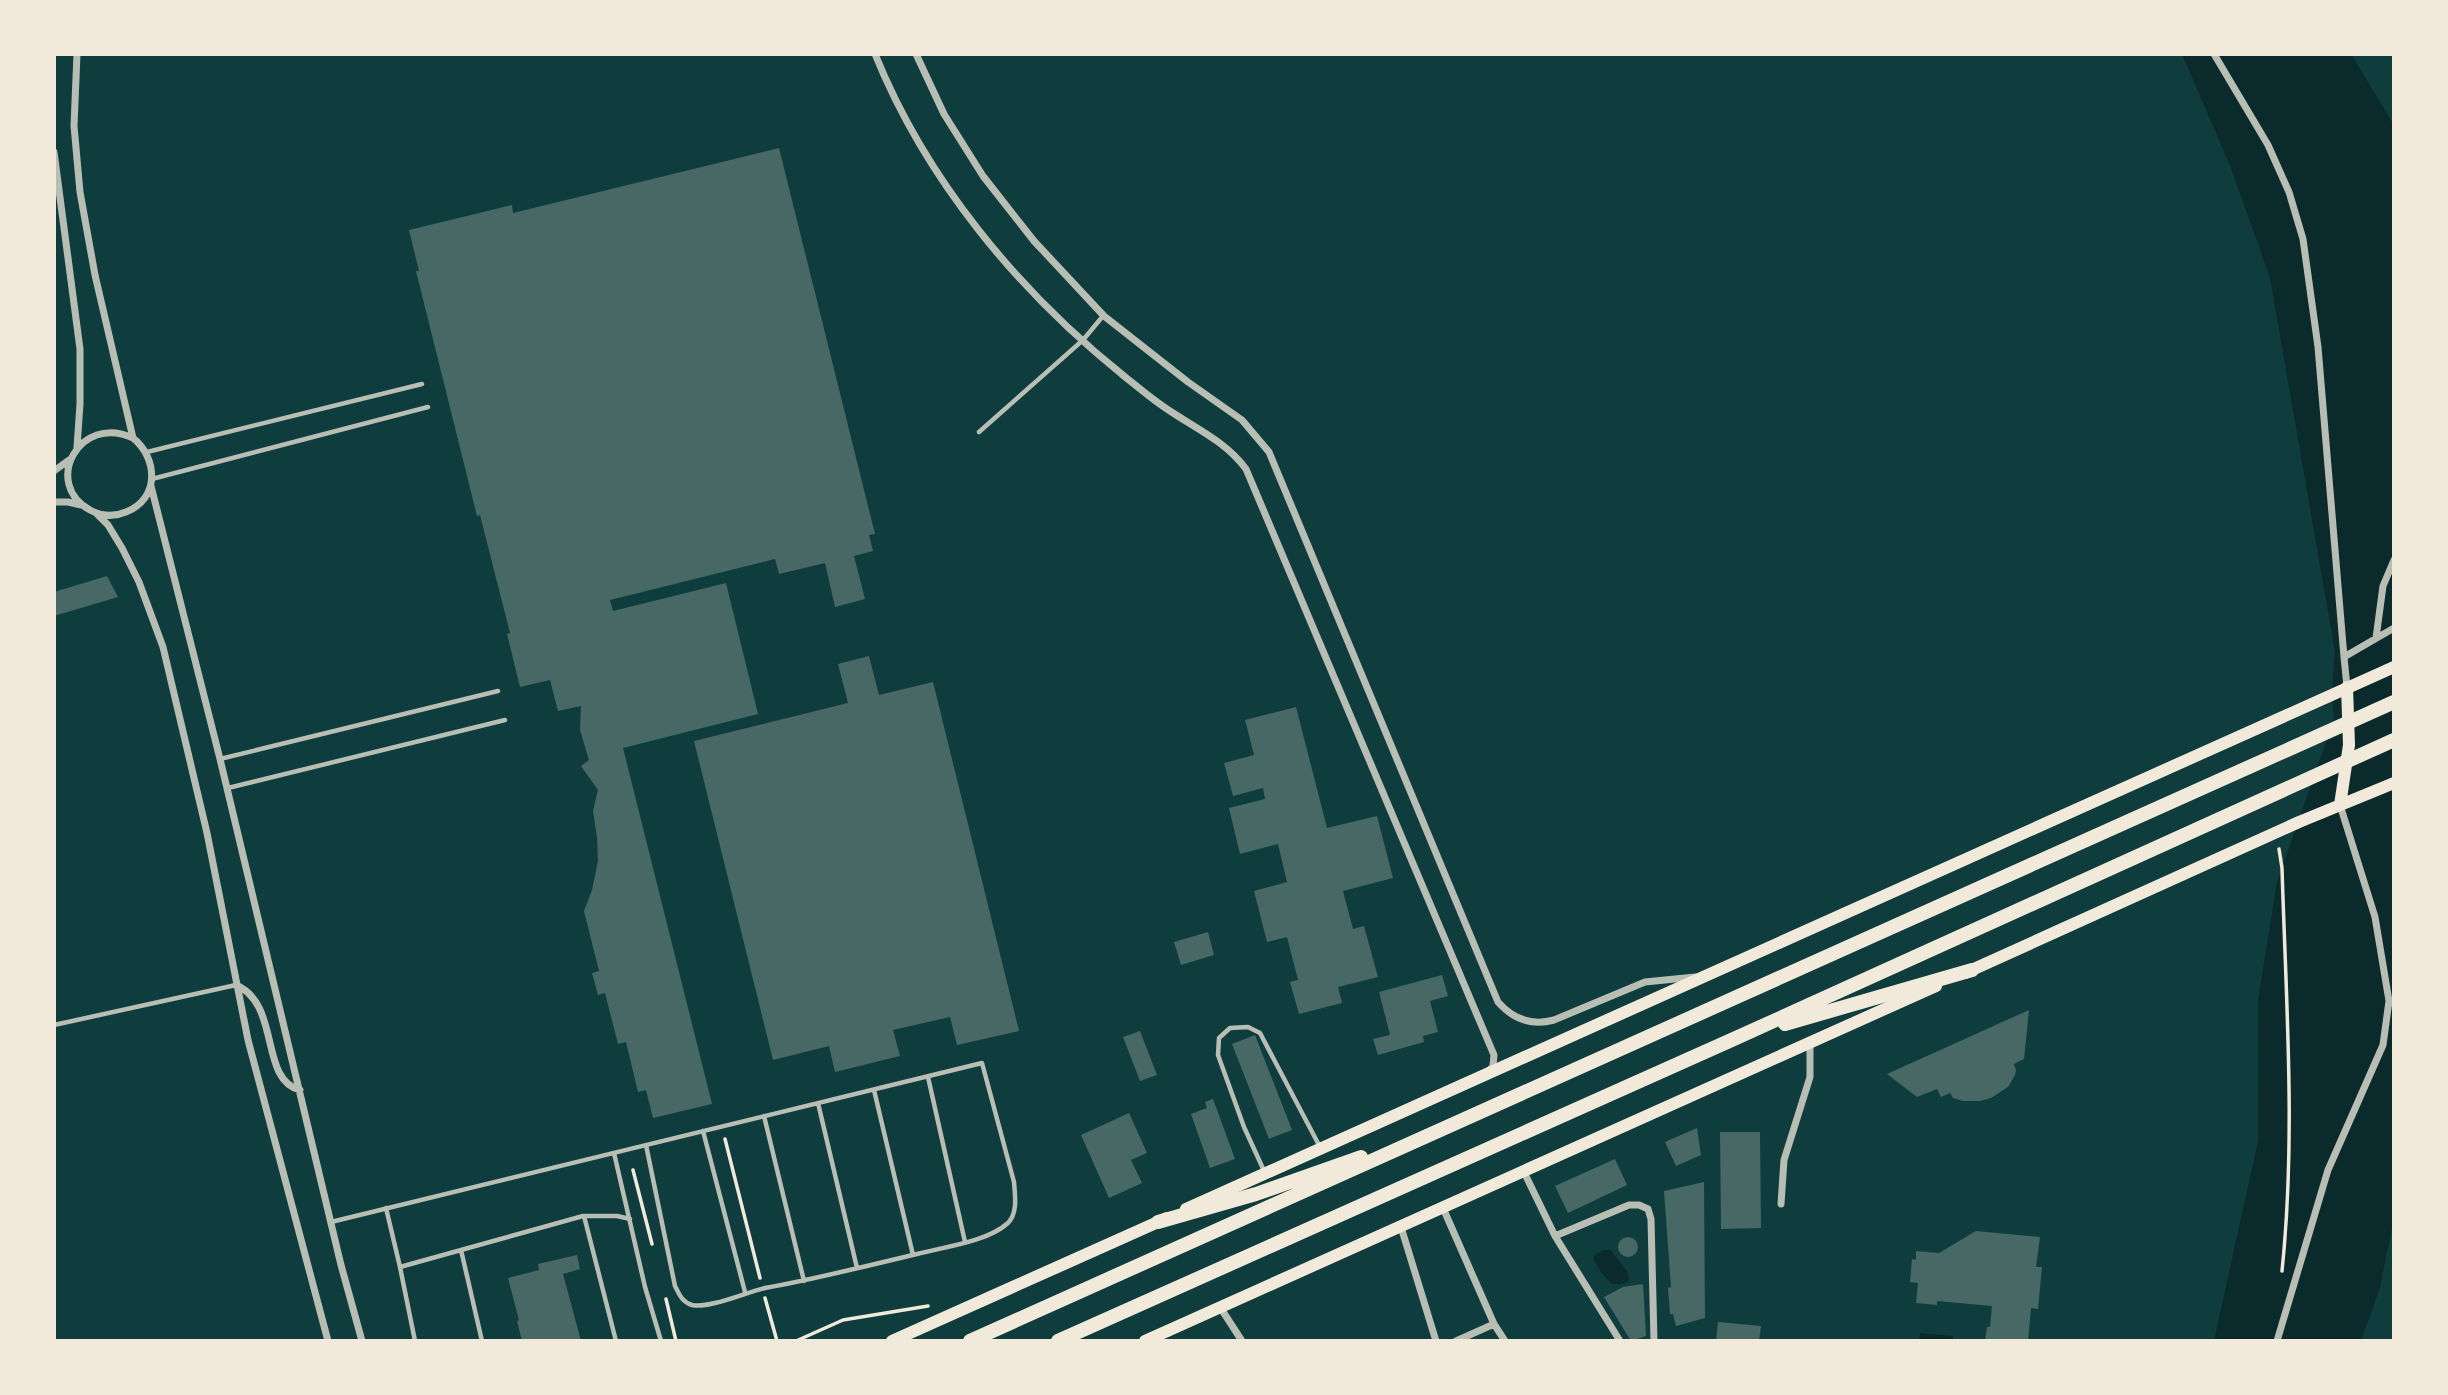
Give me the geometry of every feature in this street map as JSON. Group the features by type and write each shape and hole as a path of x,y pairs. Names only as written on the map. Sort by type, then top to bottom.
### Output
{"highway":[{"path":"970,1341 2394,702"},
{"path":"1058,1341 2394,740"},
{"path":"1736,1038 1972,970"},
{"path":"1158,1222 1256,1194 1341,1163 1423,1138"}],"main road":[{"path":"892,1341 2394,667"},
{"path":"2340,805 2348,745 2347,687"},
{"path":"1145,1341 1810,1041 2394,783"}],"street":[{"path":"77,54 74,127 80,192 95,275 133,438"},
{"path":"875,54 912,132 954,198 1043,303 1122,374 1169,410 1227,447 1251,478 1494,1055 1493,1066 1484,1074"},
{"path":"916,54 944,114 983,176 1034,241 1104,316 1242,421 1269,452 1490,983 1502,1006 1517,1018 1538,1023 1549,1022 1645,982 1703,976"},
{"path":"2214,54 2268,145 2289,191 2303,239 2318,347 2347,687"},
{"path":"54,152 80,349 77,447"},
{"path":"84,507 69,483 68,467 77,447 85,440 104,432 114,431 133,438 151,460 151,482 362,1341"},
{"path":"54,471 72,457"},
{"path":"96,513 118,515 129,511 138,505 151,482"},
{"path":"54,502 73,502 96,513 108,525 122,548 148,604 163,647 207,833 236,985 297,1230 328,1341"},
{"path":"2376,638 2384,586 2394,560"},
{"path":"2344,657 2394,628"},
{"path":"2277,1341 2328,1170 2383,1045 2389,1001 2375,917 2340,805"},
{"path":"236,985 247,990 259,1004 281,1075 290,1086 300,1090"},
{"path":"1781,1204 1784,1160 1810,1077 1810,1041"},
{"path":"1524,1172 1555,1236 1620,1341"},
{"path":"1555,1236 1629,1205 1648,1209 1651,1219 1654,1341"},
{"path":"1443,1208 1494,1324 1505,1341"},
{"path":"1401,1227 1436,1341"},
{"path":"1220,1307 1242,1341"},
{"path":"1456,1341 1494,1324"}],"lane":[{"path":"979,432 1083,340 1104,316"},
{"path":"147,452 422,384"},
{"path":"151,482 428,407"},
{"path":"220,759 498,691"},
{"path":"227,788 505,720"},
{"path":"54,1025 236,985"},
{"path":"1265,1173 1244,1127 1218,1055 1219,1038 1230,1028 1248,1027 1260,1033 1320,1148"},
{"path":"331,1222 764,1116 928,1077 982,1063 1014,1182 1016,1202 1011,1220 997,1231 965,1242 694,1306 681,1299 675,1286 646,1145"},
{"path":"928,1077 965,1242"},
{"path":"874,1090 913,1255"},
{"path":"818,1103 857,1268"},
{"path":"764,1116 804,1281"},
{"path":"703,1131 745,1292"},
{"path":"614,1153 645,1287 661,1341"},
{"path":"386,1208 415,1341"},
{"path":"400,1267 583,1216 617,1216 630,1219"},
{"path":"583,1216 616,1341"},
{"path":"461,1250 482,1341"}],"path":[{"path":"2277,833 2282,868 2288,1081 2289,1208 2282,1276"},
{"path":"722,1127 777,1341"},
{"path":"796,1341 850,1318 931,1306"}],"water":[{"path":"2182,54 2351,54 2394,125 2394,1218 2380,1287 2361,1341 2214,1341 2258,1141 2258,1000 2277,882 2334,719 2332,693 2335,652 2270,278 2231,168"},
{"path":"1603,1250 1610,1250 1627,1271 1629,1280 1624,1284 1612,1284 1601,1272 1594,1256"},
{"path":"1920,1333 1953,1336 1953,1341 1919,1341"}],"building":[{"path":"779,148 875,534 869,535 873,551 854,556 865,599 835,607 825,563 779,574 775,559 610,600 613,611 726,583 758,714 623,748 712,1104 653,1118 646,1090 638,1092 626,1042 618,1044 605,993 598,995 592,973 599,971 584,911 598,861 593,811 598,790 581,766 589,760 580,730 581,706 558,711 550,680 520,687 507,634 510,633 480,515 477,516 416,271 419,271 409,230 512,205 513,213"},
{"path":"107,576 118,597 54,616 54,592"},
{"path":"869,656 879,695 933,682 1019,1031 957,1045 950,1017 893,1030 900,1056 835,1072 829,1046 773,1060 694,741 848,703 838,664"},
{"path":"1296,707 1327,828 1377,816 1393,878 1343,891 1353,929 1364,926 1378,977 1338,987 1342,1003 1299,1014 1290,982 1298,980 1287,937 1267,942 1254,891 1287,882 1278,844 1240,854 1229,808 1265,799 1263,788 1233,796 1224,763 1254,755 1245,720"},
{"path":"1208,932 1214,955 1181,965 1174,942"},
{"path":"1442,975 1448,996 1430,1001 1438,1032 1423,1036 1424,1042 1378,1055 1373,1039 1390,1035 1379,992"},
{"path":"2029,1010 2024,1059 2014,1064 2015,1075 2008,1087 1991,1098 1963,1101 1953,1098 1950,1093 1941,1097 1937,1089 1917,1097 1887,1074"},
{"path":"1140,1031 1157,1075 1140,1081 1123,1037"},
{"path":"1255,1035 1292,1130 1269,1139 1232,1044"},
{"path":"1213,1099 1235,1159 1210,1168 1191,1114 1207,1108 1205,1102"},
{"path":"1129,1113 1147,1153 1131,1160 1142,1183 1109,1198 1081,1135"},
{"path":"1697,1128 1701,1155 1676,1166 1665,1142"},
{"path":"1720,1132 1760,1132 1761,1228 1721,1229"},
{"path":"1615,1159 1627,1185 1568,1213 1555,1186"},
{"path":"1704,1182 1705,1318 1676,1326 1673,1314 1670,1314 1668,1288 1671,1287 1664,1191"},
{"path":"1976,1231 2040,1237 2036,1267 2042,1267 2038,1309 2031,1308 2028,1341 1985,1341 1987,1327 1990,1327 1992,1306 1937,1301 1937,1305 1916,1303 1918,1283 1910,1282 1912,1259 1916,1260 1916,1251 1939,1253"},
{"path":"1628,1237 1635,1240 1638,1247 1635,1254 1628,1257 1621,1254 1618,1247 1621,1240"},
{"path":"577,1255 580,1269 563,1274 581,1341 522,1341 508,1278 539,1270 538,1264"},
{"path":"1643,1284 1646,1336 1631,1341 1604,1297 1623,1287"},
{"path":"1718,1322 1761,1326 1759,1341 1716,1341"}]}
